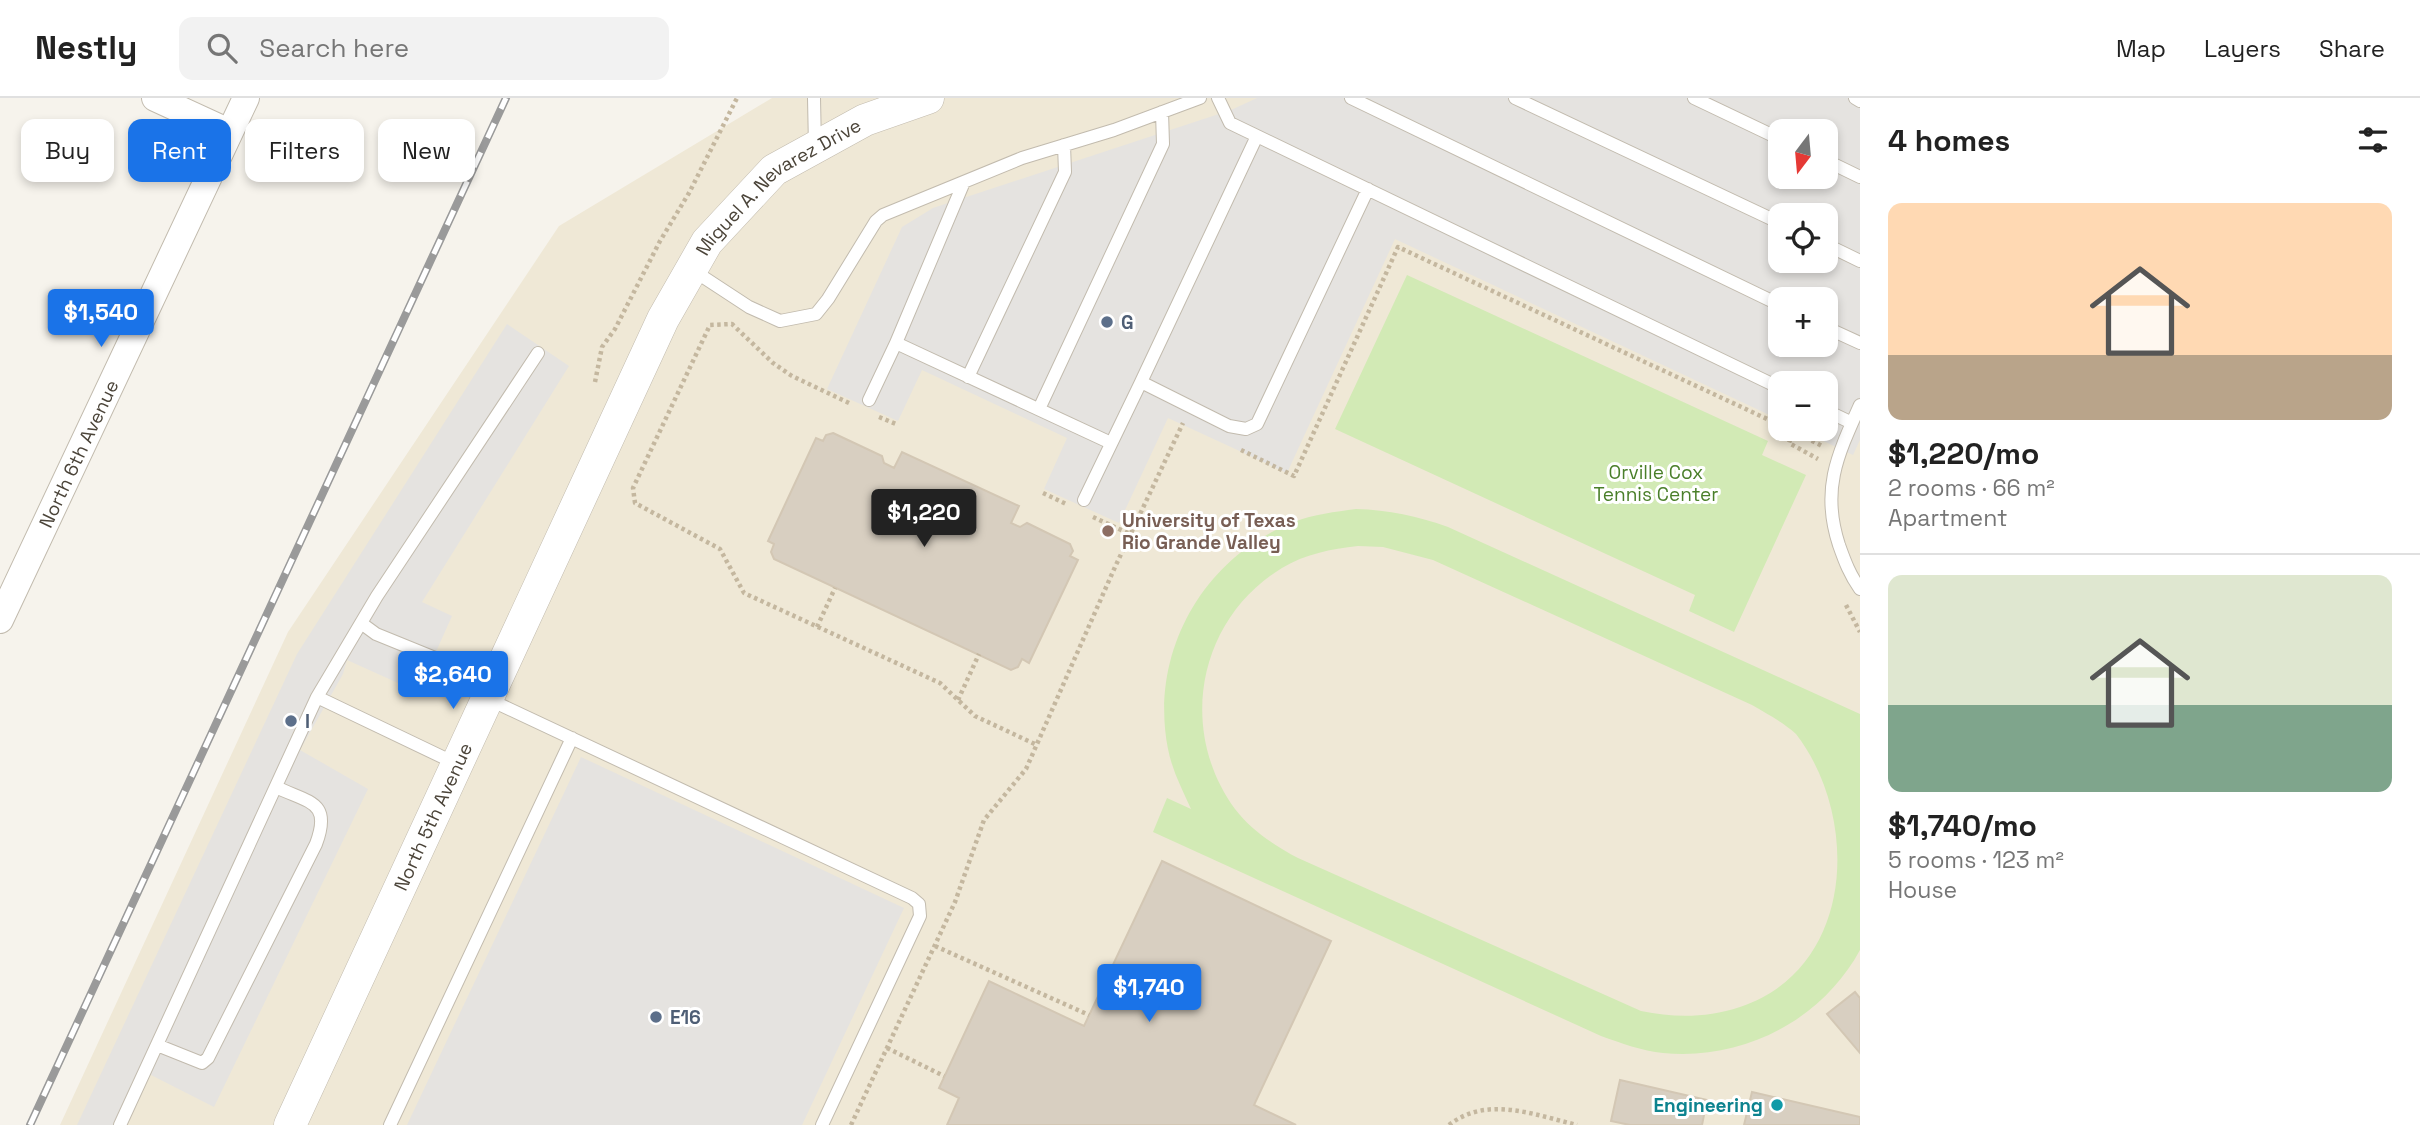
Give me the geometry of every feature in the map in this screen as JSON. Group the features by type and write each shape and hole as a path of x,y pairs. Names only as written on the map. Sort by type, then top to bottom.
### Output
{"street":[{"path":"155,98 201,119"},
{"name":"North 6th Avenue","path":"231,128 246,98"},
{"name":"Miguel A. Nevarez Drive","path":"663,318 706,242 774,170 865,120 928,98"},
{"name":"North 6th Avenue","path":"0,620 206,182"},
{"name":"North 5th Avenue","path":"290,1125 663,318"}],"lane":[{"path":"814,98 815,147"},
{"path":"691,269 749,307 780,321 816,314 876,221 883,215 1022,158 1200,98"},
{"path":"1218,98 1230,123 1768,382"},
{"path":"1352,98 1768,299"},
{"path":"1515,98 1768,217"},
{"path":"1694,98 1768,133"},
{"path":"1855,98 1860,101"},
{"path":"1039,409 1163,144 1162,112"},
{"path":"1084,500 1257,136"},
{"path":"968,377 1065,172 1064,145"},
{"path":"1838,166 1860,177"},
{"path":"865,404 896,343 964,182"},
{"path":"1141,382 1228,426 1246,429 1257,424 1368,189"},
{"path":"1838,250 1860,261"},
{"path":"1838,333 1860,344"},
{"path":"896,343 1111,443"},
{"path":"120,1125 317,697 361,623 538,353"},
{"path":"1860,405 1838,453 1830,502 1834,529 1848,572 1860,589"},
{"path":"1838,416 1852,423"},
{"path":"361,623 376,634 440,660"},
{"path":"317,697 457,764"},
{"path":"487,698 912,898 919,904 920,916 822,1125"},
{"path":"390,1125 572,738"},
{"path":"157,1045 194,1061 202,1063 208,1058 316,844 323,816 317,807 276,787"}],"path":[{"path":"595,382 602,347 615,329 660,241 690,193 737,98"},
{"path":"1233,446 1294,475 1398,247 1768,419"},
{"path":"865,404 782,370 733,324 710,324 633,488 635,503 720,549 744,593 940,683 975,716 1037,745"},
{"path":"873,414 896,424"},
{"path":"851,1125 967,872 971,851 984,820 1026,769 1115,567 1183,422 1196,428"},
{"path":"1789,441 1816,457"},
{"path":"1812,441 1822,446"},
{"path":"817,627 835,588"},
{"path":"958,700 979,654"},
{"path":"934,946 1089,1015"},
{"path":"887,1048 944,1076"},
{"path":"1449,1125 1459,1117 1496,1108 1518,1110 1577,1125"}],"shaded area":[{"name":"University of Texas Rio Grande Valley","path":"772,98 1860,98 1860,1125 60,1125 288,632 559,226"},
{"name":"G","path":"1257,98 1860,98 1860,440 1853,455 1823,441 1838,441 1838,371 1768,371 1768,414 1395,239 1287,473 1168,418 1119,523 1044,489 1067,438 922,370 898,421 827,389 902,227 933,208 1231,110"},
{"name":"I","path":"507,324 569,366 422,602 452,616 418,692 347,660 343,674 300,750 368,789 214,1107 149,1074 127,1125 77,1125 297,654"},
{"name":"E16","path":"581,757 904,908 802,1125 407,1125"}],"green space":[{"name":"Orville Cox Tennis Center","path":"1407,275 1768,441 1762,455 1806,475 1734,632 1689,611 1695,595 1335,429"},
{"path":"1356,509 1391,512 1448,527 1860,714 1860,950 1844,975 1824,997 1777,1031 1722,1050 1693,1054 1639,1049 1601,1036 1153,832 1167,798 1191,809 1170,757 1164,713 1167,678 1176,644 1190,613 1209,584 1233,559 1262,538 1302,519","holes":["1358,546 1383,547 1433,560 1752,705 1796,734 1817,768 1831,806 1837,847 1836,887 1826,925 1807,960 1778,987 1740,1007 1703,1015 1678,1016 1641,1011 1298,858 1248,824 1235,809 1217,778 1206,745 1202,711 1205,678 1215,646 1231,616 1253,590 1282,568 1300,559 1328,551"]}],"building":[{"path":"833,433 882,456 884,463 894,468 902,452 1019,506 1011,523 1020,527 1027,523 1070,544 1073,551 1070,556 1078,560 1029,663 1022,659 1018,667 1011,670 774,559 771,552 774,544 768,541 816,438 823,441 826,435"},
{"path":"1162,861 1331,941 1254,1105 1296,1125 947,1125 959,1098 939,1088 989,981 1084,1026"},
{"path":"1855,992 1860,998 1860,1053 1827,1014"},
{"path":"1620,1080 1707,1100 1702,1125 1630,1125 1611,1121"},
{"name":"Engineering","path":"1752,1092 1860,1117 1860,1125 1744,1125"}],"railway":[{"path":"30,1125 506,98"}],"place":[{"name":"G","path":"1107,322"},
{"name":"University of Texas Rio Grande Valley","path":"1108,531"},
{"name":"I","path":"291,721"},
{"name":"E16","path":"656,1017"},
{"name":"Engineering","path":"1777,1105"}]}
